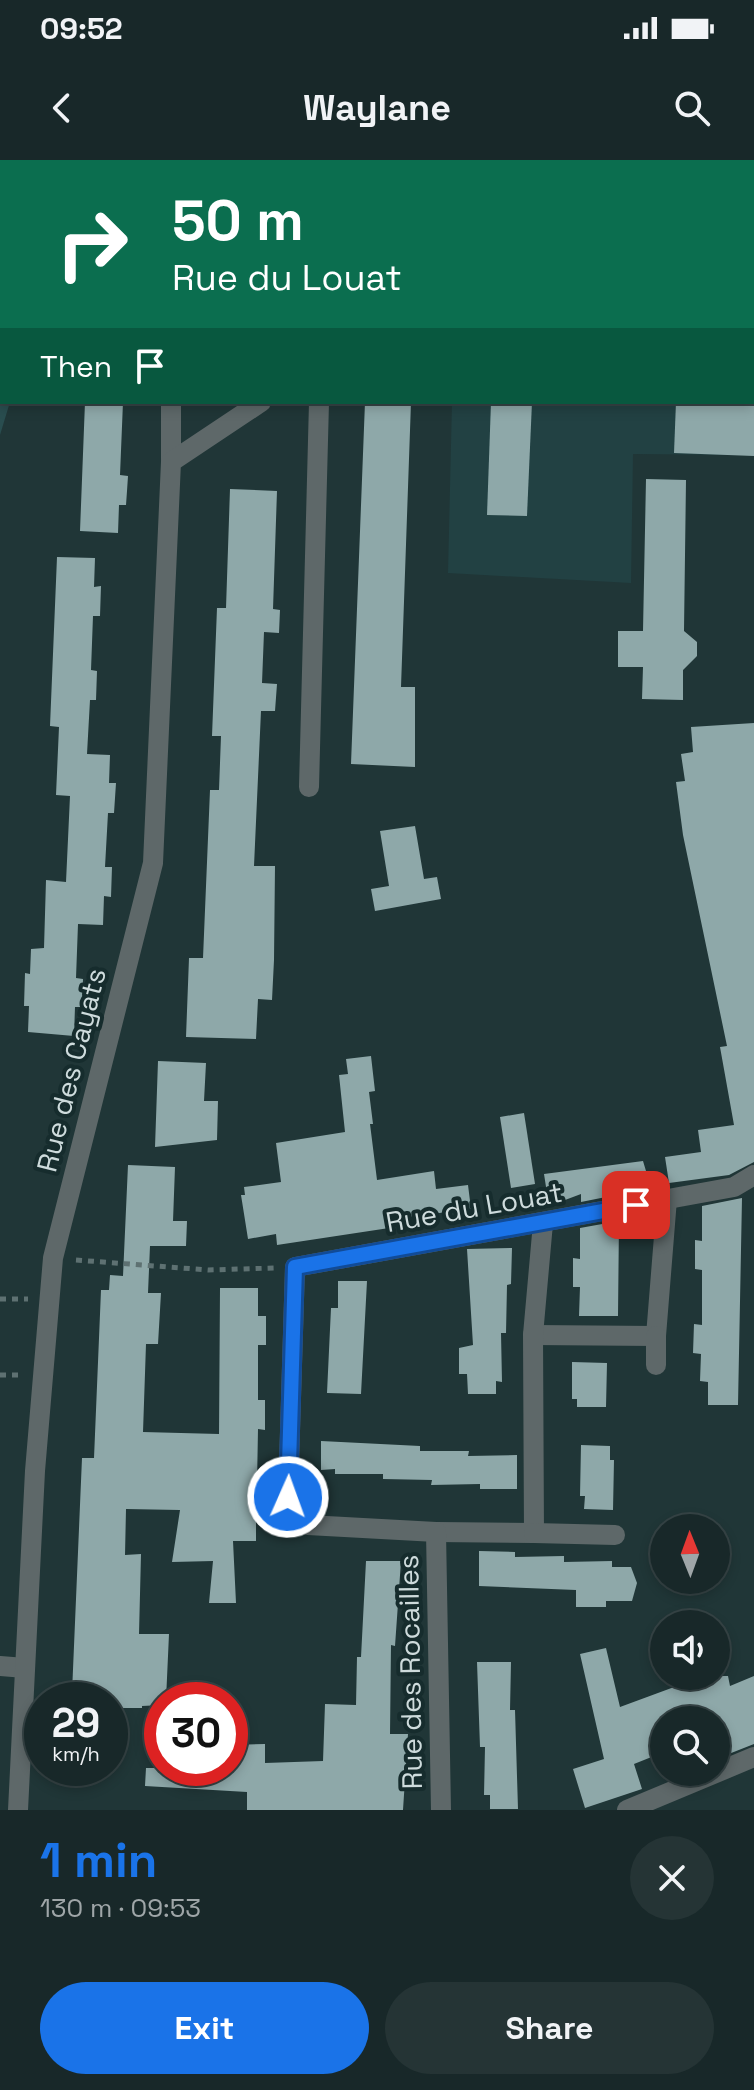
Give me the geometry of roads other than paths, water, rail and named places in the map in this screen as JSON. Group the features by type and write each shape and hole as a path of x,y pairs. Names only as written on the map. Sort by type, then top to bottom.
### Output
{"street":[{"name":"Rue des Cayats","path":"18,1805 35,1471 53,1258 153,863 171,404"},
{"path":"171,462 258,404"},
{"path":"309,787 319,404"},
{"name":"Rue du Louat","path":"295,1267 734,1187 754,1175"},
{"path":"656,1365 667,1199"},
{"path":"534,1533 533,1335 543,1223"},
{"name":"Rue des Rocailles","path":"295,1267 288,1497 308,1525 436,1532 615,1535"},
{"path":"533,1335 656,1336"},
{"name":"Rue des Rocailles","path":"436,1532 441,1810"},
{"path":"0,1666 25,1668"},
{"path":"627,1810 754,1757"}]}
